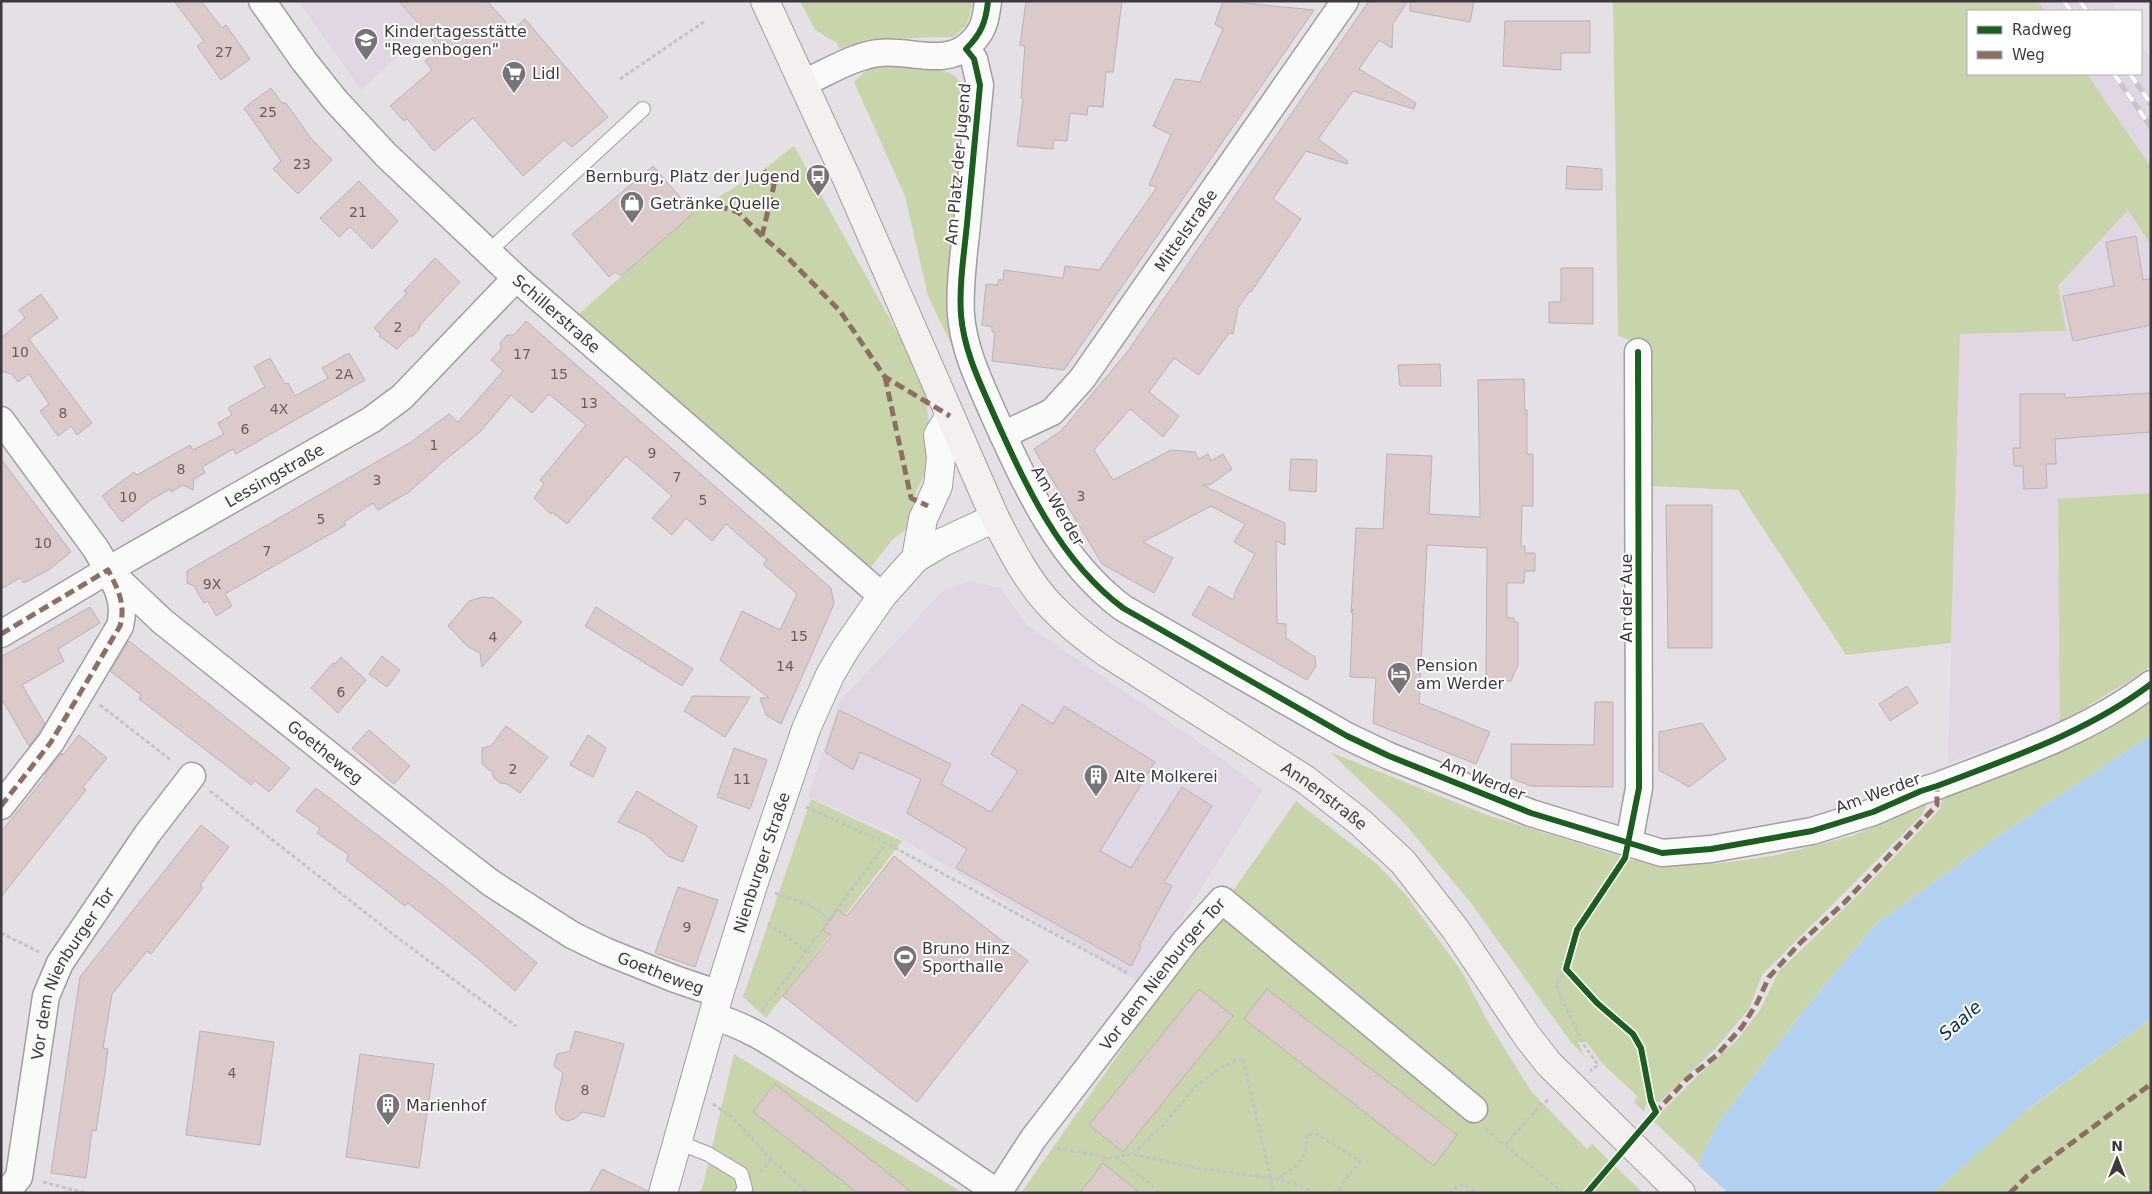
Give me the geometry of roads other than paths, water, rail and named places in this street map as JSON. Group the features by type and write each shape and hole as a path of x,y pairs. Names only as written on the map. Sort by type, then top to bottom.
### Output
{"main road":[{"path":"765,1 847,179 995,518"},
{"name":"Annenstraße","path":"995,518 1021,566 1049,605 1082,635 1120,662 1306,780 1382,841 1424,886 1527,1036 1549,1064 1568,1085 1681,1193"}],"street":[{"name":"Schillerstraße","path":"262,1 335,100 386,155 516,278 882,596"},
{"path":"803,83 853,61 880,53 952,56 966,49 983,29 988,1"},
{"name":"Mittelstraße","path":"1003,434 1052,412 1082,379 1345,1"},
{"name":"Am Platz der Jugend","path":"964,340 961,315 961,288 980,85 974,59 966,49"},
{"name":"Lessingstraße","path":"1,634 108,570 371,420 402,396 516,278"},
{"name":"Am Werder","path":"964,340 978,378 1003,434 1054,532 1080,568 1105,595 1123,608 1348,736 1389,756 1531,813 1662,853 1711,849 1812,830 1873,812 1921,791 2054,740 2129,700 2151,684"},
{"name":"An der Aue","path":"1629,843 1640,788 1638,352"},
{"path":"916,558 923,519 938,486 941,458 938,434 950,416"},
{"name":"Goetheweg","path":"1,420 96,550 108,570 162,621 491,883 572,935 605,951 675,979 716,1005"},
{"name":"Nienburger Straße","path":"663,1193 746,907 806,729 830,675 882,596 916,558 943,542 995,518"},
{"path":"1,806 51,742 120,626 122,618 121,596 108,570"},
{"name":"Vor dem Nienburger Tor","path":"13,1185 46,996 60,963 148,833 192,776"},
{"name":"Vor dem Nienburger Tor","path":"716,1005 732,1021 749,1029 860,1099 998,1193 1033,1139 1186,940 1222,900 1474,1109"}],"lane":[{"path":"488,252 643,109"},
{"path":"678,1142 708,1154 741,1174 745,1189 742,1193"}],"water":[{"name":"Saale","path":"2151,735 2151,1019 2032,1106 1933,1193 1675,1193 1699,1164 1718,1123 1805,1009 1875,925 1987,844"}],"railway":[{"path":"2064,1 2070,10"},
{"path":"2080,1 2086,10"},
{"path":"2115,75 2151,127"},
{"path":"2131,75 2151,104"}],"place":[{"name":"Kindertagesstätte \"Regenbogen\"","path":"366,61"},
{"name":"Lidl","path":"514,94"},
{"name":"Bernburg, Platz der Jugend","path":"818,197"},
{"name":"Getränke Quelle","path":"632,224"},
{"name":"Pension am Werder","path":"1399,695"},
{"name":"Alte Molkerei","path":"1096,797"},
{"name":"Bruno Hinz Sporthalle","path":"905,978"},
{"name":"Marienhof","path":"388,1126"}]}
